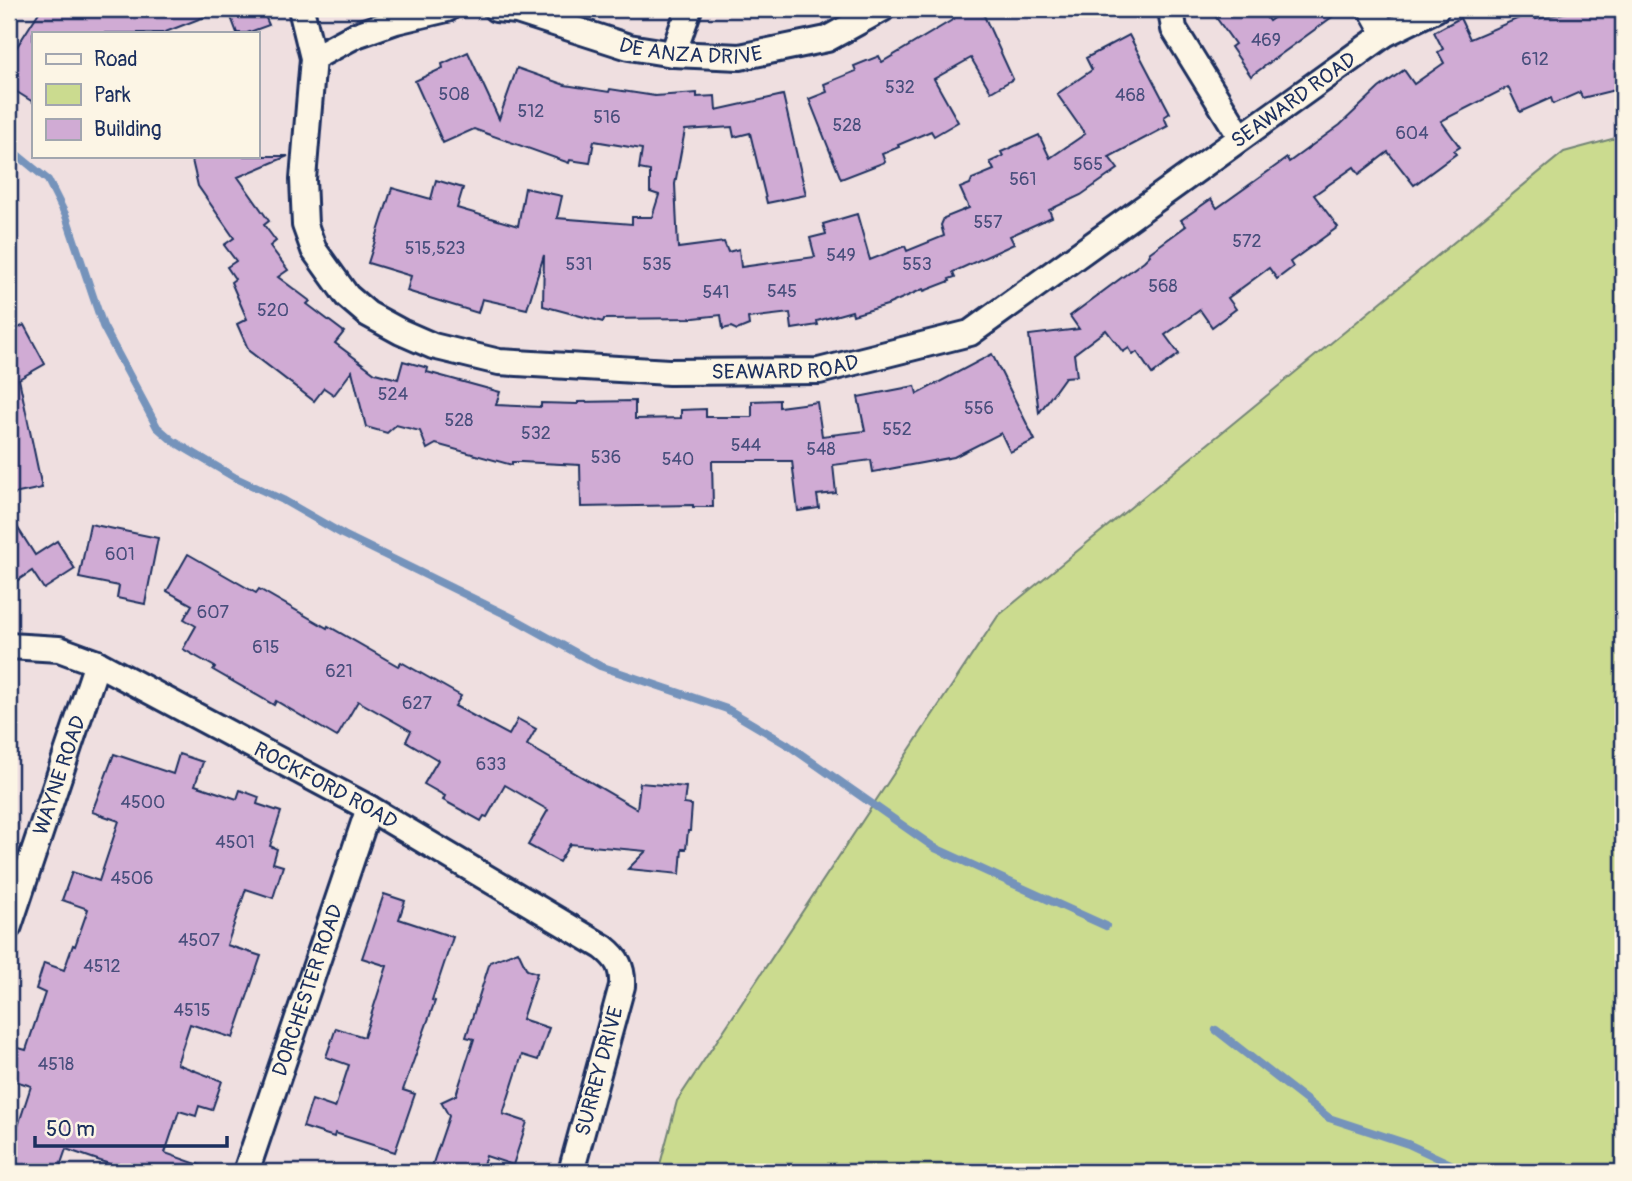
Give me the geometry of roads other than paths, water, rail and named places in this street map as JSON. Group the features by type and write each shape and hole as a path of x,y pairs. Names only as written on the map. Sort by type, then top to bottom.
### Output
{"street":[{"name":"SEAWARD ROAD","path":"301,9 313,58 303,179 305,225 314,250 346,296 368,314 433,346 499,362 669,372 819,371 970,333 1385,34 1436,9"},
{"path":"313,58 356,35 396,21 447,9"},
{"name":"DE ANZA DRIVE","path":"496,9 517,11 629,47 673,54 740,57 827,38 882,9"},
{"path":"673,54 689,9"},
{"path":"1171,9 1174,29 1240,136"},
{"path":"1371,9 1385,34"},
{"name":"ROCKFORD ROAD","path":"9,646 59,649 97,663 369,808 603,947 614,956 623,970"},
{"name":"WAYNE ROAD","path":"9,926 97,663"},
{"name":"DORCHESTER ROAD","path":"246,1172 369,808"},
{"name":"SURREY DRIVE","path":"570,1172 622,986 623,970"}],"waterway":[{"path":"9,148 48,180 66,216 103,326 157,427 173,441 234,477 283,500 344,535 513,618 600,666 727,709 788,745 935,848 1106,926"},
{"path":"1216,1030 1329,1118 1408,1144 1468,1172"}]}
